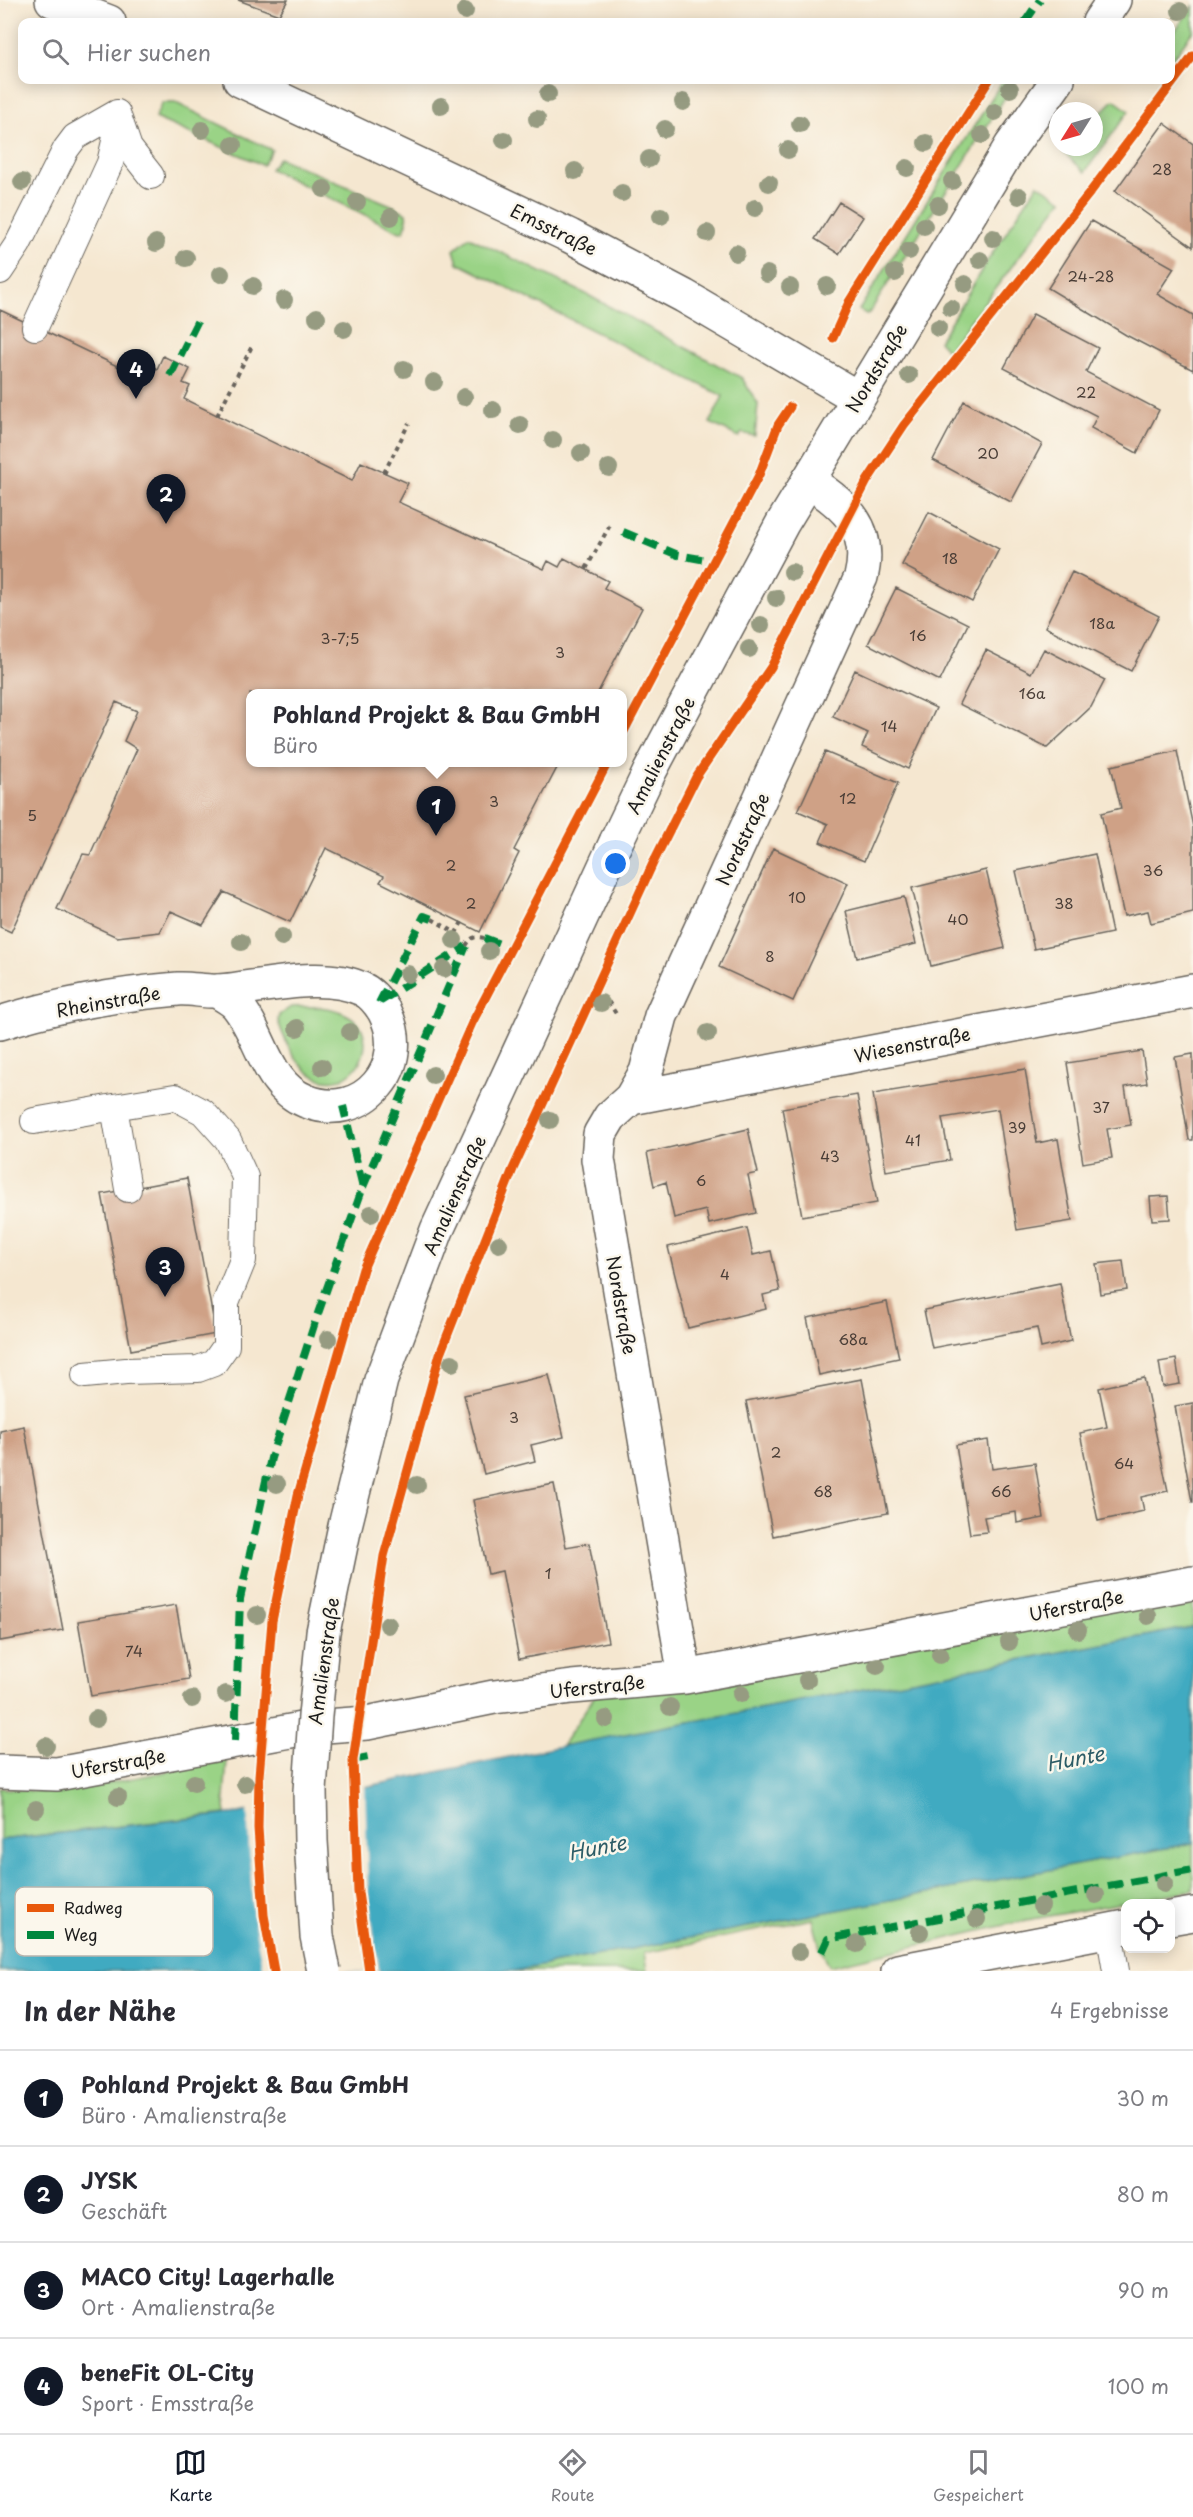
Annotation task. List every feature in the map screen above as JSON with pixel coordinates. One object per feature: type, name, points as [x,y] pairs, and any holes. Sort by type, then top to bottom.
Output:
[{"type":"street","points":[[52,0],[99,18]]},
{"type":"street","points":[[1101,18],[1114,0]]},
{"type":"street","name":"Emsstraße","points":[[248,84],[570,236],[684,296],[858,398]]},
{"type":"street","name":"Nordstraße","points":[[685,1677],[598,1159],[600,1134],[609,1117],[631,1098],[646,1072],[661,1016],[861,577],[865,560],[865,544],[859,529],[830,495],[808,481],[1011,146],[1055,84]]},
{"type":"street","name":"Amalienstraße","points":[[324,1971],[317,1936],[310,1791],[323,1632],[345,1526],[381,1380],[437,1230],[616,842],[650,771],[782,524],[808,481]]},
{"type":"street","name":"Rheinstraße","points":[[0,1023],[84,1002],[181,989],[218,991],[263,984],[337,982],[363,989],[379,1003],[391,1026],[394,1048],[390,1065],[378,1084],[362,1097],[344,1106],[323,1106],[305,1101],[289,1092],[276,1076],[235,1003],[218,991]]},
{"type":"street","name":"Wiesenstraße","points":[[631,1098],[1193,991]]},
{"type":"street","name":"Uferstraße","points":[[0,1772],[57,1774],[312,1727],[367,1723],[494,1697],[572,1687],[685,1677],[1193,1583]]},
{"type":"street","points":[[1175,1917],[1193,1914]]},
{"type":"street","points":[[898,1971],[1117,1929]]},
{"type":"lane","points":[[117,112],[129,148],[151,176]]},
{"type":"lane","points":[[0,271],[18,244],[66,149],[75,137],[117,112]]},
{"type":"lane","points":[[35,327],[110,163],[116,137],[117,112]]},
{"type":"lane","points":[[34,1121],[175,1097],[203,1112],[228,1140],[245,1177],[243,1260],[226,1302],[226,1346],[214,1363],[198,1369],[126,1371],[85,1375]]},
{"type":"lane","points":[[114,1107],[128,1189]]},
{"type":"lane","points":[[1116,1971],[1117,1929]]},
{"type":"path","points":[[217,416],[252,346]]},
{"type":"path","points":[[384,473],[409,423]]},
{"type":"path","points":[[586,569],[610,525]]},
{"type":"path","points":[[432,919],[456,933],[462,922]]},
{"type":"path","points":[[466,946],[475,936],[484,938]]},
{"type":"path","points":[[593,993],[608,1001]]},
{"type":"green space","points":[[1193,6],[1193,31],[1175,56],[1175,31]]},
{"type":"green space","points":[[1000,84],[1013,84],[868,315],[859,310]]},
{"type":"green space","points":[[1114,100],[1129,111],[1103,147],[1103,111]]},
{"type":"green space","points":[[162,103],[176,103],[272,150],[263,165],[155,118]]},
{"type":"green space","points":[[1067,156],[1097,156],[1085,172]]},
{"type":"green space","points":[[279,158],[406,213],[407,223],[404,231],[400,232],[270,169]]},
{"type":"green space","points":[[1038,184],[1062,200],[948,351],[939,341],[984,266]]},
{"type":"green space","points":[[469,237],[584,293],[742,378],[758,404],[755,436],[742,433],[739,437],[710,423],[723,396],[458,263],[454,250]]},
{"type":"green space","points":[[291,1007],[329,1008],[341,1012],[359,1025],[365,1042],[361,1059],[350,1074],[334,1080],[315,1076],[295,1058],[278,1021],[279,1015]]},
{"type":"green space","points":[[1193,1593],[1193,1627],[562,1746],[595,1695]]},
{"type":"green space","points":[[227,1760],[224,1798],[226,1814],[0,1840],[0,1788],[56,1793]]},
{"type":"green space","points":[[1193,1843],[1193,1890],[1143,1899],[1121,1899],[1121,1903],[1027,1920],[830,1966],[820,1948],[813,1919],[644,1953],[647,1971],[514,1971]]},
{"type":"water","name":"Hunte","points":[[1193,1627],[1193,1843],[514,1971],[0,1971],[0,1840],[239,1813],[562,1746]]},
{"type":"pier","points":[[365,1784],[368,1891],[379,1971],[263,1971],[253,1916],[247,1808]]},
{"type":"building","points":[[238,0],[288,0],[279,15]]},
{"type":"building","points":[[1164,123],[1193,144],[1193,247],[1115,191]]},
{"type":"building","points":[[839,202],[863,217],[839,254],[815,239]]},
{"type":"building","points":[[1091,221],[1174,268],[1157,294],[1193,315],[1193,370],[1126,335],[1048,288]]},
{"type":"building","points":[[0,310],[138,376],[144,363],[157,369],[163,356],[190,369],[183,383],[190,386],[184,399],[352,481],[361,462],[408,483],[398,502],[544,569],[548,561],[559,567],[564,558],[608,581],[604,588],[642,608],[600,689],[246,689],[246,767],[557,767],[514,850],[519,853],[480,932],[380,882],[384,876],[326,848],[290,922],[224,892],[203,925],[171,911],[160,932],[117,937],[57,909],[83,854],[90,855],[137,749],[124,741],[137,711],[116,702],[11,932],[0,927]]},
{"type":"building","points":[[1033,314],[1098,348],[1086,372],[1159,410],[1137,453],[1091,428],[1097,416],[1004,368]]},
{"type":"building","points":[[964,401],[1042,444],[1011,502],[933,460]]},
{"type":"building","points":[[929,512],[999,549],[972,602],[902,565]]},
{"type":"building","points":[[1072,572],[1159,616],[1131,671],[1045,627]]},
{"type":"building","points":[[896,588],[968,624],[940,681],[868,644]]},
{"type":"building","points":[[1044,649],[1105,680],[1091,707],[1047,748],[959,704],[986,650],[1031,673]]},
{"type":"building","points":[[855,670],[936,708],[908,769],[862,747],[868,733],[833,717]]},
{"type":"building","points":[[1177,751],[1193,827],[1193,913],[1151,923],[1148,911],[1124,916],[1101,813],[1121,808],[1111,766]]},
{"type":"building","points":[[825,752],[898,783],[864,861],[820,842],[828,824],[798,811]]},
{"type":"building","points":[[773,848],[848,883],[793,1001],[719,967]]},
{"type":"building","points":[[1095,854],[1112,933],[1034,949],[1016,871]]},
{"type":"building","points":[[986,870],[1005,948],[931,966],[912,888]]},
{"type":"building","points":[[904,897],[916,944],[857,958],[846,911]]},
{"type":"building","points":[[1142,1051],[1147,1083],[1125,1087],[1131,1125],[1107,1129],[1112,1158],[1083,1163],[1067,1063]]},
{"type":"building","points":[[1193,1054],[1193,1140],[1189,1140],[1175,1057]]},
{"type":"building","points":[[1025,1069],[1037,1143],[1058,1139],[1072,1221],[1017,1230],[998,1109],[942,1118],[950,1160],[886,1171],[873,1094]]},
{"type":"building","points":[[857,1095],[877,1203],[802,1216],[782,1108]]},
{"type":"building","points":[[748,1129],[758,1173],[748,1175],[756,1213],[709,1224],[706,1210],[674,1218],[666,1182],[654,1186],[647,1153]]},
{"type":"building","points":[[187,1178],[216,1334],[131,1350],[102,1194]]},
{"type":"building","points":[[1168,1196],[1170,1219],[1152,1220],[1150,1197]]},
{"type":"building","points":[[747,1228],[753,1255],[771,1251],[780,1291],[763,1295],[766,1309],[688,1328],[668,1247]]},
{"type":"building","points":[[1123,1261],[1127,1290],[1100,1294],[1096,1264]]},
{"type":"building","points":[[1060,1283],[1071,1341],[1041,1348],[1037,1328],[932,1348],[924,1310]]},
{"type":"building","points":[[887,1302],[899,1358],[819,1375],[807,1318]]},
{"type":"building","points":[[1176,1359],[1180,1384],[1163,1387],[1159,1362]]},
{"type":"building","points":[[549,1375],[564,1437],[531,1445],[535,1461],[484,1474],[464,1395]]},
{"type":"building","points":[[1144,1378],[1168,1491],[1141,1497],[1144,1511],[1098,1521],[1080,1433],[1107,1427],[1099,1388]]},
{"type":"building","points":[[862,1379],[888,1513],[773,1536],[746,1401]]},
{"type":"building","points":[[1193,1403],[1193,1502],[1192,1502],[1175,1406]]},
{"type":"building","points":[[24,1426],[63,1630],[0,1641],[0,1431]]},
{"type":"building","points":[[988,1440],[992,1469],[1035,1463],[1044,1518],[1017,1523],[1016,1512],[984,1517],[987,1532],[970,1534],[956,1445]]},
{"type":"building","points":[[554,1484],[566,1547],[589,1543],[608,1642],[519,1659],[502,1571],[488,1574],[473,1500]]},
{"type":"building","points":[[176,1605],[189,1679],[91,1696],[78,1621]]},
{"type":"marked path","points":[[1028,18],[1040,0]]},
{"type":"marked path","points":[[170,376],[198,320]]},
{"type":"marked path","points":[[623,532],[678,555],[712,561]]},
{"type":"marked path","points":[[379,1003],[424,916],[432,919]]},
{"type":"marked path","points":[[484,938],[510,948]]},
{"type":"marked path","points":[[381,1001],[466,946]]},
{"type":"marked path","points":[[363,1187],[466,946]]},
{"type":"marked path","points":[[235,1741],[240,1599],[271,1458],[316,1319],[363,1187],[343,1106]]},
{"type":"marked path","points":[[353,1760],[374,1756]]},
{"type":"marked path","points":[[822,1952],[828,1939],[1193,1870]]},
{"type":"cycle path","points":[[1175,80],[1193,56]]},
{"type":"cycle path","points":[[833,338],[849,302],[986,84]]},
{"type":"cycle path","points":[[369,1971],[358,1892],[353,1760],[384,1556],[440,1354],[513,1169],[654,861],[696,777],[771,667],[867,481],[904,425],[1088,195],[1172,84]]},
{"type":"cycle path","points":[[627,726],[759,475],[778,425],[790,407]]},
{"type":"cycle path","points":[[274,1971],[264,1915],[258,1828],[259,1776],[272,1621],[298,1495],[363,1269],[472,1023],[605,767]]},
{"type":"place","name":"beneFit OL-City","points":[[136,399]]},
{"type":"place","name":"JYSK","points":[[166,524]]},
{"type":"place","name":"Pohland Projekt & Bau GmbH","points":[[436,836]]},
{"type":"place","name":"MACO City! Lagerhalle","points":[[165,1297]]}]
